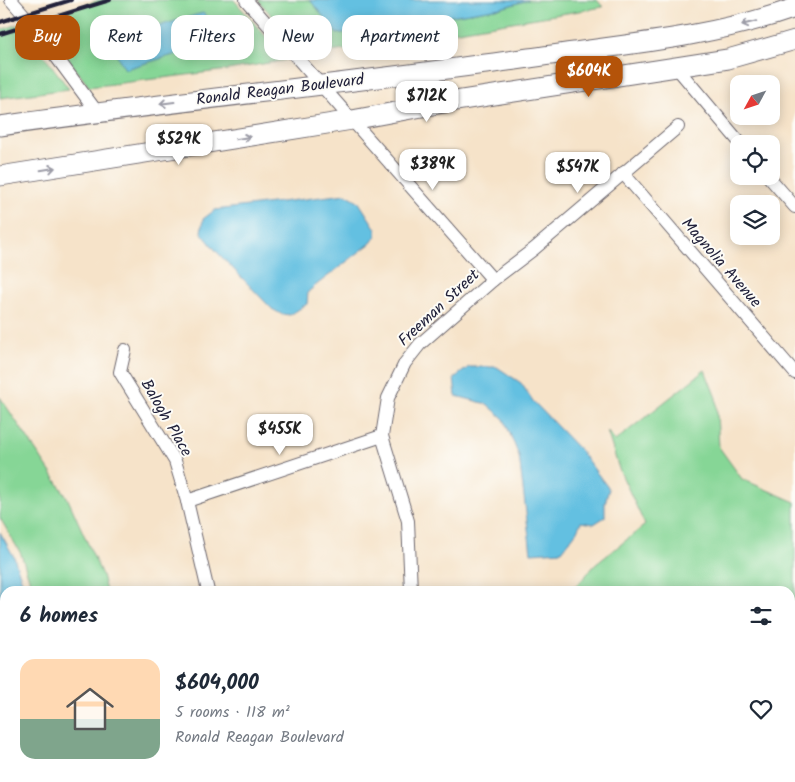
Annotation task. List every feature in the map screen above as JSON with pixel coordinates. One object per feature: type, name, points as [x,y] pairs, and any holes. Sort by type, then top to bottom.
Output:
[{"type":"main road","name":"Ronald Reagan Boulevard","points":[[0,126],[97,112],[411,74],[666,38],[732,27],[764,19],[795,8]]},
{"type":"main road","points":[[666,38],[676,67]]},
{"type":"main road","points":[[0,176],[352,120],[450,102],[728,59],[795,41]]},
{"type":"street","points":[[11,0],[37,31],[97,112]]},
{"type":"street","points":[[246,0],[493,280]]},
{"type":"street","points":[[676,67],[733,135]]},
{"type":"street","name":"Freeman Street","points":[[411,586],[408,521],[382,436],[388,398],[405,363],[420,344],[493,280],[534,249],[678,127]]},
{"type":"street","name":"Magnolia Avenue","points":[[623,173],[795,373]]},
{"type":"street","points":[[776,185],[795,207]]},
{"type":"street","name":"Balogh Place","points":[[125,350],[120,372],[175,461],[187,501],[207,586]]},
{"type":"street","points":[[187,501],[382,436]]},
{"type":"green space","points":[[100,0],[234,0],[247,15],[171,15],[171,60],[254,60],[254,23],[264,35],[264,60],[286,60],[227,70],[89,87],[69,60],[80,60],[80,15],[52,15]]},
{"type":"green space","points":[[258,0],[310,0],[322,15],[271,15]]},
{"type":"green space","points":[[528,0],[597,0],[603,7],[458,31],[457,15],[501,8]]},
{"type":"green space","points":[[15,26],[15,60],[47,60],[69,89],[0,98],[0,30]]},
{"type":"green space","points":[[332,28],[337,34],[342,33],[342,50],[332,52]]},
{"type":"green space","points":[[705,370],[716,398],[719,447],[742,479],[795,502],[795,586],[576,586],[595,565],[645,525],[619,469],[607,431],[615,441]]},
{"type":"green space","points":[[0,397],[67,497],[102,575],[105,586],[31,586],[21,554],[0,518]]},
{"type":"water","points":[[310,0],[528,0],[501,8],[457,15],[342,15],[342,33],[337,34],[332,28],[332,15],[322,15]]},
{"type":"water","points":[[171,22],[171,56],[161,59],[161,25]]},
{"type":"water","points":[[120,60],[156,60],[125,69]]},
{"type":"water","points":[[346,194],[358,201],[376,229],[376,236],[371,243],[308,292],[307,304],[290,315],[281,314],[272,309],[217,252],[201,232],[203,219],[215,210]]},
{"type":"water","points":[[469,367],[497,367],[521,383],[533,401],[579,449],[609,489],[605,503],[605,517],[594,524],[581,522],[577,531],[562,551],[531,553],[519,456],[504,419],[487,404],[456,396],[454,378]]},
{"type":"water","points":[[0,532],[14,557],[23,586],[0,586]]},
{"type":"railway","points":[[0,22],[71,0]]},
{"type":"railway","points":[[0,34],[110,0]]}]
